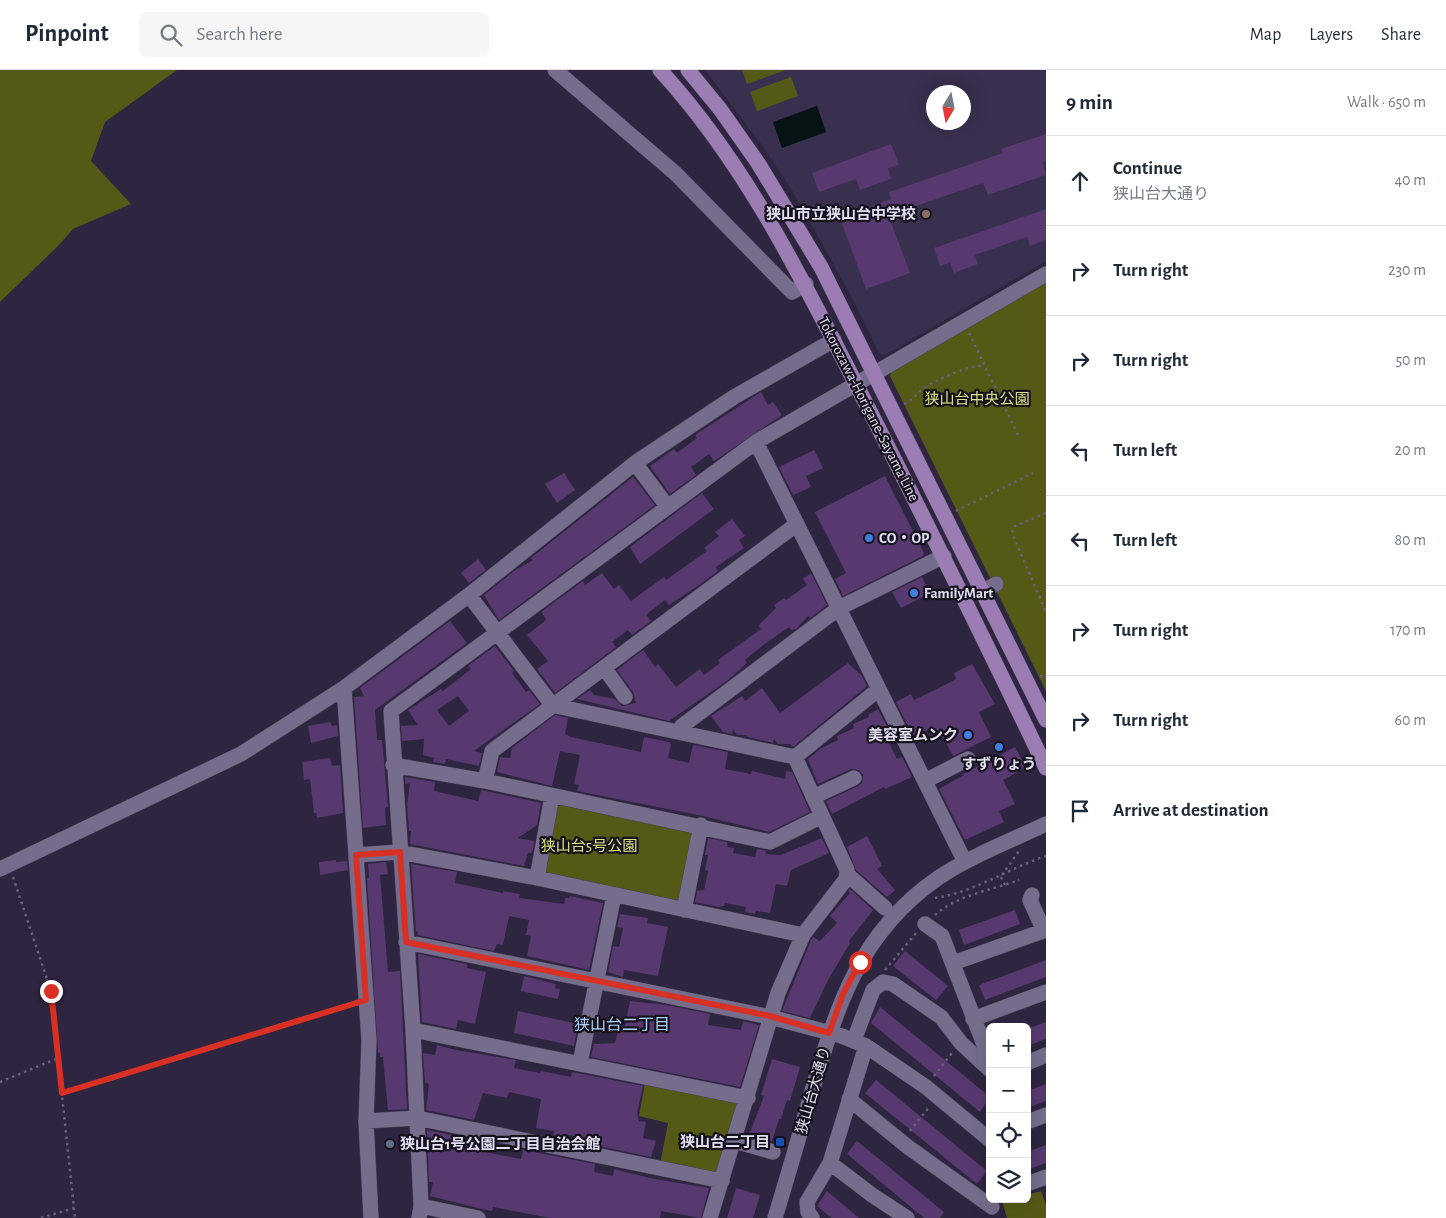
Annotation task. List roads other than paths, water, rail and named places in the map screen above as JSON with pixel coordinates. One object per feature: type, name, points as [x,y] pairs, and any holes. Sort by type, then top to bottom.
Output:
[{"type":"main road","name":"Tokorozawa-Horigane-Sayama Line","points":[[660,70],[696,113],[762,206],[806,284],[944,556],[1046,768]]},
{"type":"main road","name":"Tokorozawa-Horigane-Sayama Line","points":[[688,70],[725,117],[792,215],[821,267],[874,374],[989,588],[1046,720]]},
{"type":"street","points":[[555,70],[682,180],[792,292],[806,284]]},
{"type":"street","points":[[478,1218],[420,1212],[413,1030],[393,765],[391,711],[756,442],[1046,274]]},
{"type":"street","points":[[4,866],[241,754],[344,688],[469,594],[636,463],[734,397],[834,340]]},
{"type":"street","points":[[756,442],[965,862]]},
{"type":"street","points":[[636,463],[667,506]]},
{"type":"street","points":[[485,781],[492,751],[556,706],[798,524]]},
{"type":"street","points":[[679,732],[682,726],[839,608],[944,556]]},
{"type":"street","points":[[469,594],[550,702],[556,706],[795,757]]},
{"type":"street","points":[[605,669],[625,697]]},
{"type":"street","points":[[344,688],[369,1040],[366,1121],[370,1218]]},
{"type":"street","points":[[795,757],[879,690]]},
{"type":"street","points":[[795,757],[847,874],[886,908]]},
{"type":"street","points":[[924,781],[968,759]]},
{"type":"street","points":[[393,765],[485,781],[701,825],[770,842],[822,816]]},
{"type":"street","points":[[813,797],[854,778]]},
{"type":"street","points":[[537,878],[552,796]]},
{"type":"street","name":"狭山台大通り","points":[[775,1218],[829,1033],[843,994],[877,938],[911,901],[937,879],[965,862],[1046,824]]},
{"type":"street","points":[[684,910],[701,825]]},
{"type":"street","points":[[356,855],[400,852],[537,878],[803,935]]},
{"type":"street","points":[[710,1218],[748,1098],[778,993],[803,935],[847,874]]},
{"type":"street","points":[[580,1063],[614,895]]},
{"type":"street","points":[[953,963],[1045,930],[1030,900],[1032,895]]},
{"type":"street","points":[[925,924],[942,936],[986,1050]]},
{"type":"street","points":[[406,942],[770,1016],[860,1043],[926,1087],[986,1137]]},
{"type":"street","points":[[812,1218],[808,1212],[807,1202],[830,1163],[849,1100],[872,990],[883,982],[893,984],[941,1018],[961,1043],[988,1068]]},
{"type":"street","points":[[973,1019],[1046,992]]},
{"type":"street","points":[[413,1030],[748,1098]]},
{"type":"street","points":[[1031,1061],[1046,1055]]},
{"type":"street","points":[[849,1100],[901,1142],[992,1208]]},
{"type":"street","points":[[1031,1121],[1046,1115]]},
{"type":"street","points":[[366,1121],[417,1118],[722,1181]]},
{"type":"street","points":[[735,1141],[773,1152]]},
{"type":"street","points":[[830,1163],[872,1195],[907,1218]]},
{"type":"street","points":[[1031,1183],[1046,1177]]},
{"type":"place","name":"狭山市立狭山台中学校","points":[[926,214]]},
{"type":"place","name":"CO・OP","points":[[869,538]]},
{"type":"place","name":"FamilyMart","points":[[914,593]]},
{"type":"place","name":"美容室ムンク","points":[[968,735]]},
{"type":"place","name":"すずりょう","points":[[999,747]]},
{"type":"place","name":"狭山台二丁目","points":[[780,1142]]},
{"type":"place","name":"狭山台1号公園二丁目自治会館","points":[[390,1144]]},
{"type":"district","name":"狭山台二丁目","points":[[622,1024]]},
{"type":"park label","name":"狭山台中央公園","points":[[977,399]]},
{"type":"park label","name":"狭山台5号公園","points":[[589,846]]}]
